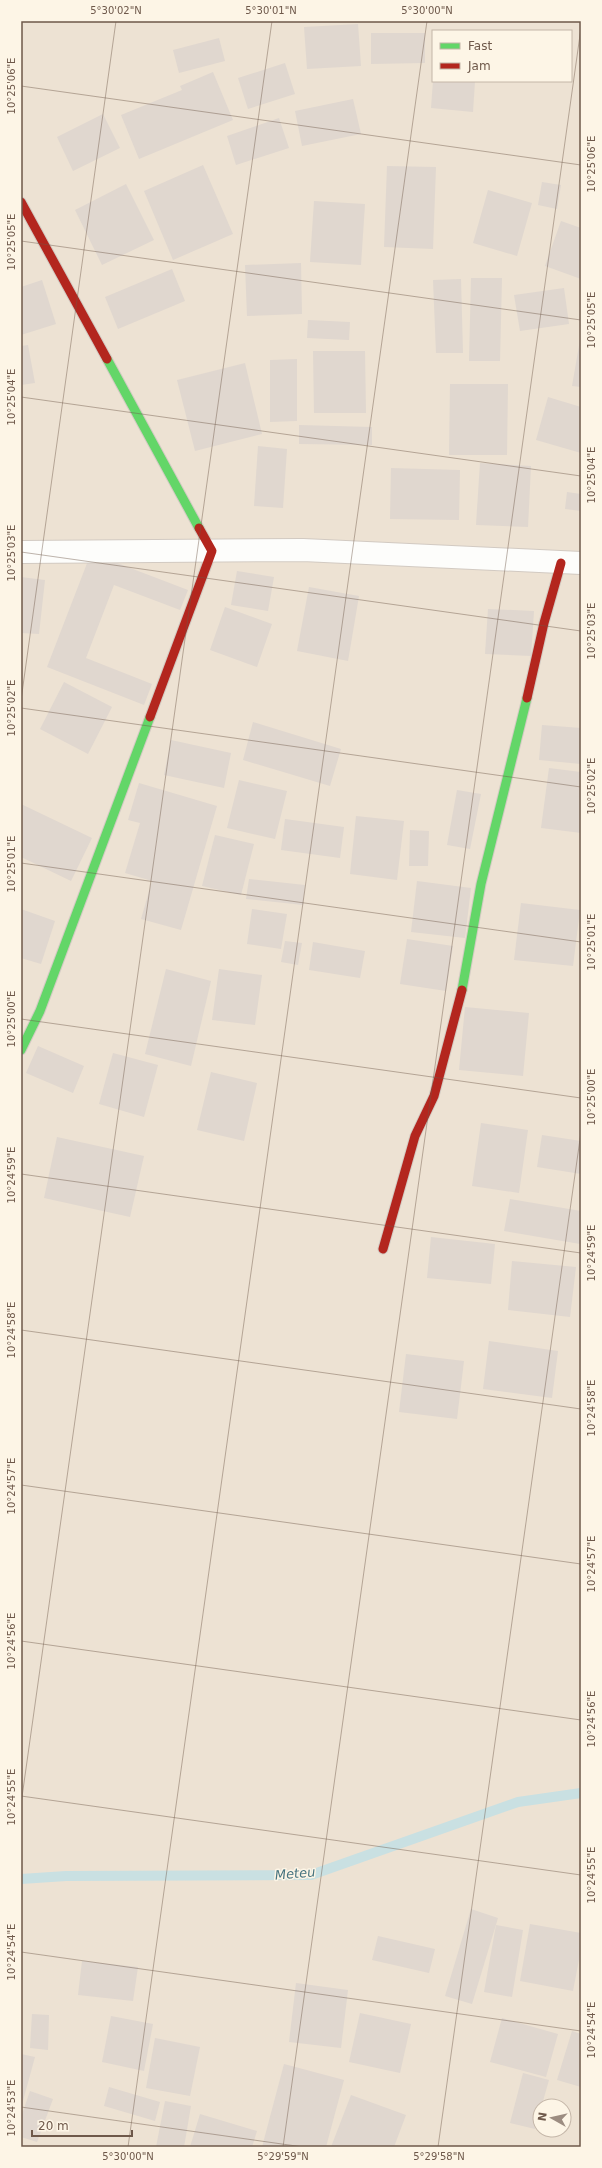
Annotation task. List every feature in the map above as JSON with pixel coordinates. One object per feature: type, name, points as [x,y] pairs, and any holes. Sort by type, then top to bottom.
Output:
[{"type":"street","points":[[21,202],[212,551],[40,1011],[21,1050]]},
{"type":"street","points":[[21,552],[303,550],[571,563],[544,623],[513,760],[482,884],[461,997],[434,1096],[415,1136],[383,1249]]},
{"type":"shaded area","points":[[21,21],[581,21],[581,2147],[21,2147]]},
{"type":"building","points":[[358,24],[361,66],[307,69],[304,27]]},
{"type":"building","points":[[371,33],[425,33],[425,63],[371,64]]},
{"type":"building","points":[[219,38],[225,61],[179,73],[173,50]]},
{"type":"building","points":[[285,63],[295,94],[248,109],[238,78]]},
{"type":"building","points":[[213,72],[233,120],[139,159],[121,115],[182,90],[180,86]]},
{"type":"building","points":[[433,82],[475,82],[473,112],[431,108]]},
{"type":"building","points":[[353,99],[361,134],[302,146],[295,111]]},
{"type":"building","points":[[103,114],[120,148],[73,171],[57,137]]},
{"type":"building","points":[[279,118],[289,148],[236,165],[227,136]]},
{"type":"building","points":[[203,165],[233,234],[173,260],[144,191]]},
{"type":"building","points":[[387,166],[436,167],[433,249],[384,247]]},
{"type":"building","points":[[542,182],[561,185],[557,209],[538,205]]},
{"type":"building","points":[[126,184],[154,240],[102,265],[75,210]]},
{"type":"building","points":[[488,190],[532,203],[517,256],[473,243]]},
{"type":"building","points":[[314,201],[365,204],[361,265],[310,262]]},
{"type":"building","points":[[561,221],[581,228],[581,279],[545,266]]},
{"type":"building","points":[[301,263],[302,314],[247,316],[245,265]]},
{"type":"building","points":[[172,269],[185,301],[118,329],[105,297]]},
{"type":"building","points":[[471,278],[502,278],[500,361],[469,361]]},
{"type":"building","points":[[461,279],[463,353],[436,353],[433,280]]},
{"type":"building","points":[[42,280],[56,324],[21,335],[21,287]]},
{"type":"building","points":[[564,288],[569,324],[520,331],[514,295]]},
{"type":"building","points":[[308,320],[350,322],[349,340],[307,338]]},
{"type":"building","points":[[581,340],[581,387],[572,386]]},
{"type":"building","points":[[28,345],[35,383],[21,385],[21,346]]},
{"type":"building","points":[[313,351],[365,351],[366,413],[314,413]]},
{"type":"building","points":[[297,359],[297,421],[270,422],[270,360]]},
{"type":"building","points":[[245,363],[262,434],[195,451],[177,380]]},
{"type":"building","points":[[450,384],[508,384],[507,455],[449,455]]},
{"type":"building","points":[[548,397],[581,407],[581,453],[536,440]]},
{"type":"building","points":[[299,425],[372,427],[372,445],[299,444]]},
{"type":"building","points":[[258,446],[287,449],[283,508],[254,506]]},
{"type":"building","points":[[480,463],[531,466],[528,527],[476,525]]},
{"type":"building","points":[[391,468],[460,470],[459,520],[390,519]]},
{"type":"building","points":[[567,492],[581,494],[581,511],[565,509]]},
{"type":"building","points":[[91,553],[188,590],[180,610],[114,585],[86,658],[152,684],[144,705],[47,667]]},
{"type":"building","points":[[237,571],[274,577],[268,611],[231,605]]},
{"type":"building","points":[[21,577],[45,580],[39,634],[21,633]]},
{"type":"building","points":[[309,587],[359,596],[348,661],[297,651]]},
{"type":"building","points":[[225,607],[272,624],[257,667],[210,650]]},
{"type":"building","points":[[488,609],[534,611],[531,656],[485,654]]},
{"type":"building","points":[[64,682],[112,707],[88,754],[40,729]]},
{"type":"building","points":[[253,722],[341,749],[330,786],[243,760]]},
{"type":"building","points":[[542,725],[581,728],[581,764],[539,760]]},
{"type":"building","points":[[171,740],[231,753],[224,788],[164,775]]},
{"type":"building","points":[[549,768],[581,772],[581,833],[541,828]]},
{"type":"building","points":[[239,780],[287,791],[275,839],[227,828]]},
{"type":"building","points":[[139,783],[217,806],[181,930],[141,919],[152,881],[125,873],[140,823],[128,820]]},
{"type":"building","points":[[457,790],[481,794],[470,849],[447,845]]},
{"type":"building","points":[[21,804],[92,838],[71,881],[21,857]]},
{"type":"building","points":[[356,816],[404,821],[397,880],[350,874]]},
{"type":"building","points":[[285,819],[344,827],[340,858],[281,850]]},
{"type":"building","points":[[410,830],[429,831],[428,866],[409,866]]},
{"type":"building","points":[[215,835],[254,844],[241,895],[202,886]]},
{"type":"building","points":[[249,879],[305,885],[303,905],[246,899]]},
{"type":"building","points":[[417,881],[471,888],[465,938],[411,932]]},
{"type":"building","points":[[521,903],[580,910],[573,966],[514,960]]},
{"type":"building","points":[[21,909],[55,921],[41,964],[21,958]]},
{"type":"building","points":[[252,909],[287,914],[281,949],[247,944]]},
{"type":"building","points":[[407,939],[453,946],[446,991],[400,984]]},
{"type":"building","points":[[285,941],[302,943],[298,965],[281,962]]},
{"type":"building","points":[[313,942],[365,951],[360,978],[309,970]]},
{"type":"building","points":[[166,969],[211,981],[191,1066],[145,1054]]},
{"type":"building","points":[[219,969],[262,975],[255,1025],[212,1020]]},
{"type":"building","points":[[465,1007],[529,1013],[523,1076],[459,1070]]},
{"type":"building","points":[[38,1046],[84,1066],[73,1093],[26,1073]]},
{"type":"building","points":[[113,1053],[158,1065],[144,1117],[99,1104]]},
{"type":"building","points":[[211,1072],[257,1083],[244,1141],[197,1130]]},
{"type":"building","points":[[481,1123],[528,1130],[519,1193],[472,1186]]},
{"type":"building","points":[[542,1135],[581,1141],[581,1174],[537,1167]]},
{"type":"building","points":[[57,1137],[144,1156],[130,1217],[44,1198]]},
{"type":"building","points":[[510,1199],[581,1211],[580,1244],[504,1231]]},
{"type":"building","points":[[431,1237],[495,1244],[491,1284],[427,1278]]},
{"type":"building","points":[[512,1261],[576,1267],[570,1317],[508,1310]]},
{"type":"building","points":[[489,1341],[558,1351],[552,1398],[483,1389]]},
{"type":"building","points":[[406,1354],[464,1361],[457,1419],[399,1412]]},
{"type":"building","points":[[471,1909],[498,1918],[472,2004],[445,1996]]},
{"type":"building","points":[[530,1924],[581,1933],[581,1949],[573,1991],[520,1981]]},
{"type":"building","points":[[496,1925],[523,1930],[512,1997],[484,1992]]},
{"type":"building","points":[[378,1936],[435,1949],[429,1973],[372,1960]]},
{"type":"building","points":[[82,1961],[138,1967],[133,2001],[78,1995]]},
{"type":"building","points":[[296,1983],[348,1990],[341,2048],[289,2042]]},
{"type":"building","points":[[360,2013],[411,2024],[400,2073],[349,2062]]},
{"type":"building","points":[[32,2014],[49,2015],[48,2050],[30,2048]]},
{"type":"building","points":[[111,2016],[153,2024],[144,2071],[102,2062]]},
{"type":"building","points":[[502,2018],[558,2034],[546,2077],[490,2062]]},
{"type":"building","points":[[572,2031],[581,2034],[581,2087],[557,2080]]},
{"type":"building","points":[[155,2038],[200,2047],[190,2096],[146,2088]]},
{"type":"building","points":[[21,2054],[35,2057],[21,2108]]},
{"type":"building","points":[[284,2064],[344,2080],[326,2147],[262,2147]]},
{"type":"building","points":[[523,2073],[549,2080],[544,2098],[532,2098],[532,2128],[510,2123]]},
{"type":"building","points":[[109,2087],[160,2102],[155,2121],[104,2106]]},
{"type":"building","points":[[30,2091],[53,2099],[37,2142],[21,2137],[21,2117]]},
{"type":"building","points":[[351,2095],[406,2115],[394,2147],[331,2147]]},
{"type":"building","points":[[165,2101],[191,2106],[184,2147],[156,2147]]},
{"type":"building","points":[[200,2114],[257,2131],[252,2147],[190,2147]]},
{"type":"waterway","name":"Meteu","points":[[21,1879],[66,1876],[311,1875],[518,1802],[581,1793]]},
{"type":"traffic: fast","points":[[107,359],[199,528]]},
{"type":"traffic: fast","points":[[462,990],[481,884],[527,698]]},
{"type":"traffic: fast","points":[[21,1050],[40,1011],[150,717]]},
{"type":"traffic: jam","points":[[21,202],[107,359]]},
{"type":"traffic: jam","points":[[150,717],[212,551],[199,528]]},
{"type":"traffic: jam","points":[[527,698],[544,623],[561,563]]},
{"type":"traffic: jam","points":[[383,1249],[415,1136],[434,1096],[462,990]]}]
